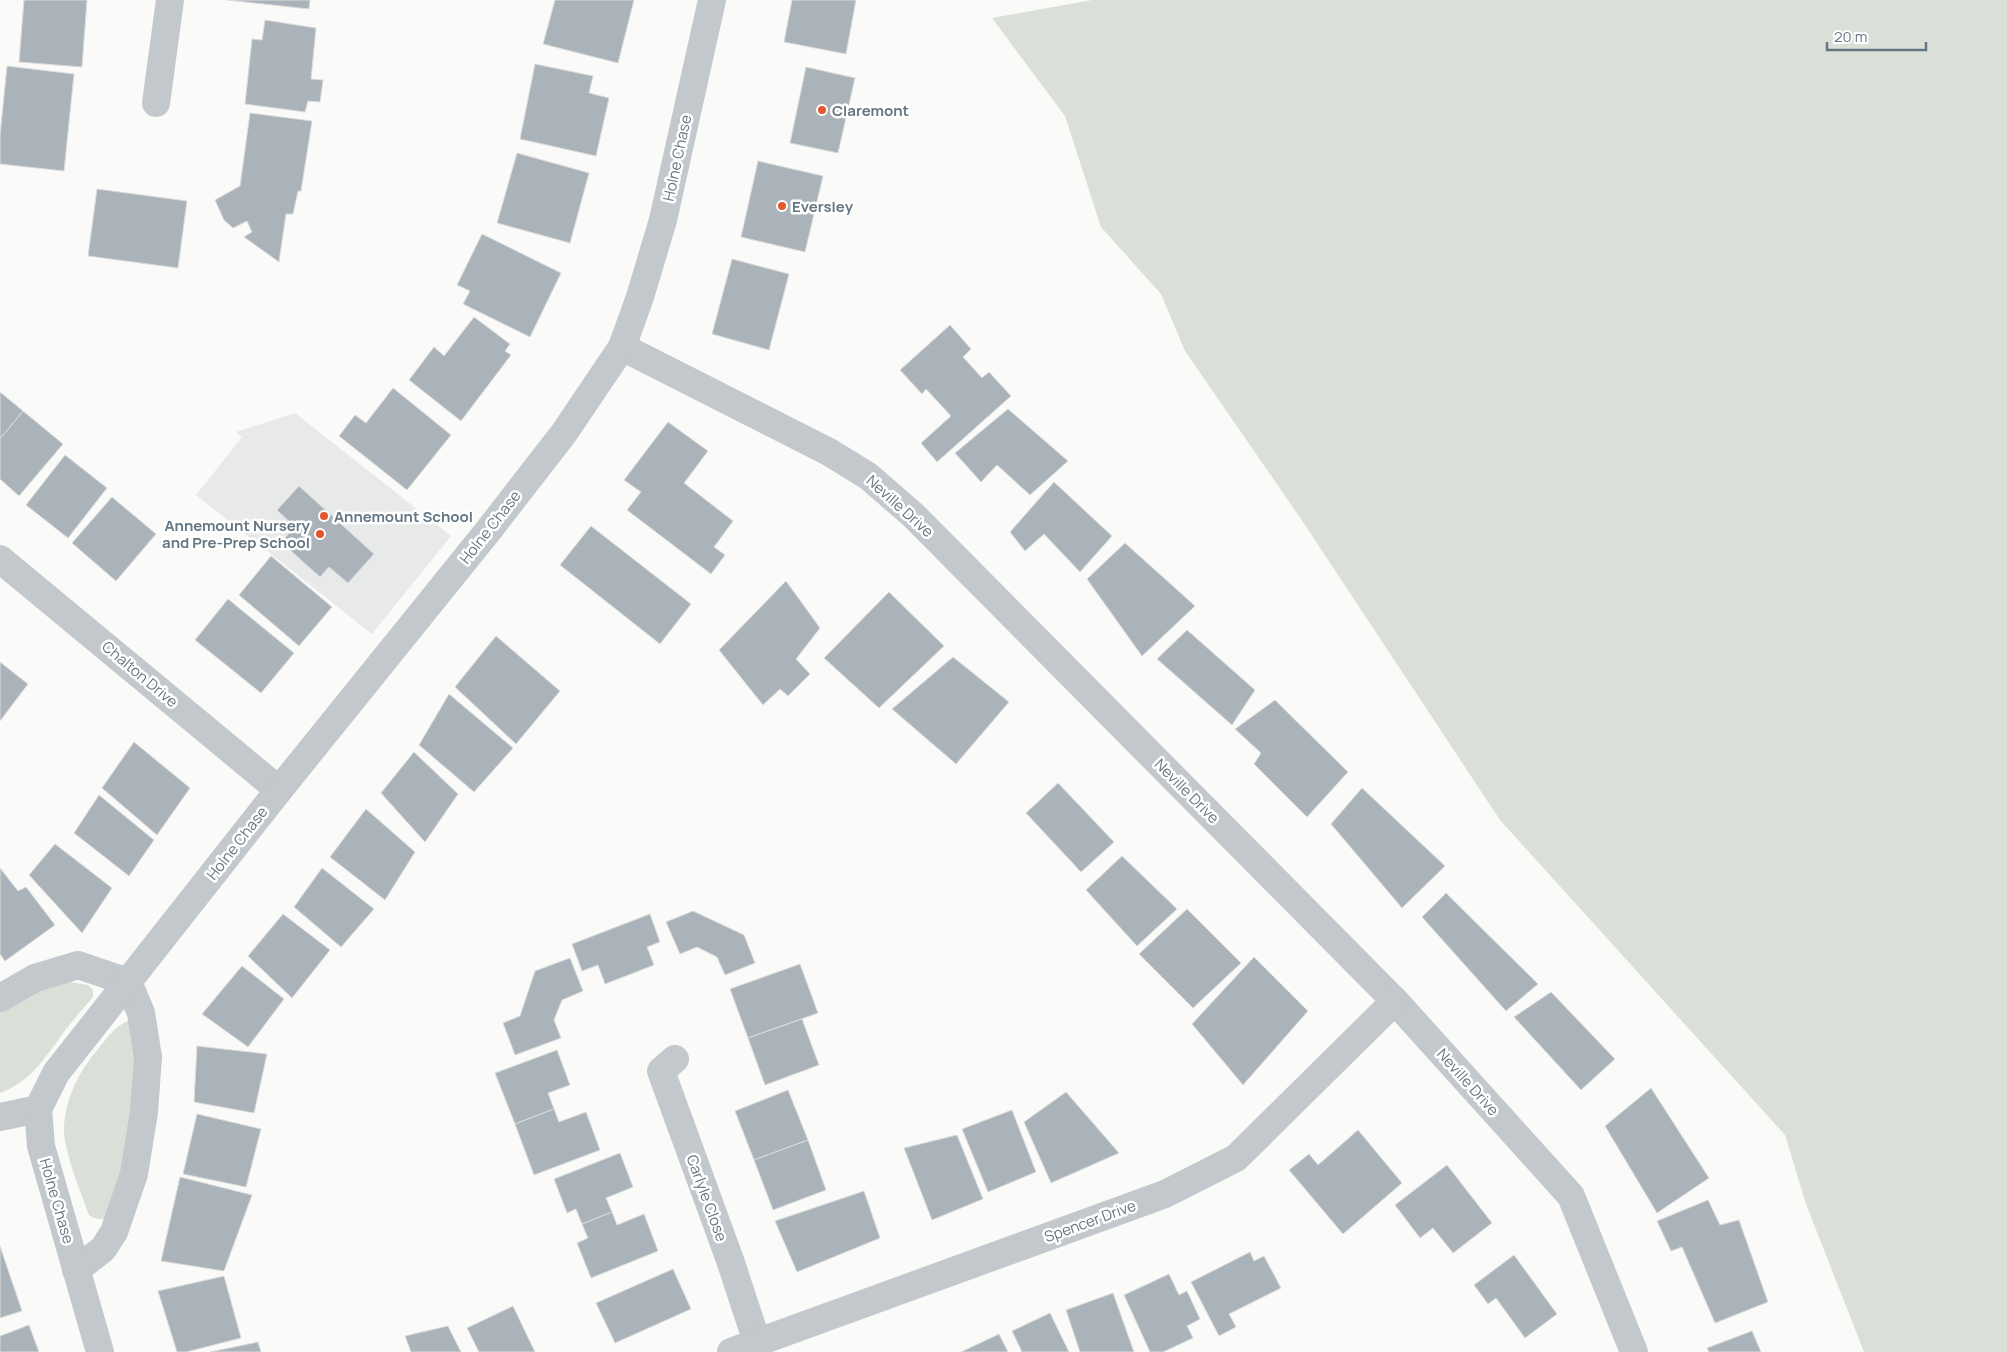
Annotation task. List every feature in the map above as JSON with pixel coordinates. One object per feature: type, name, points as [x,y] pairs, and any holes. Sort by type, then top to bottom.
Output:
[{"type":"street","points":[[156,103],[170,0]]},
{"type":"street","name":"Holne Chase","points":[[100,1352],[41,1146],[38,1109],[56,1073],[488,531],[564,433],[622,347],[640,297],[663,220],[712,0]]},
{"type":"street","name":"Neville Drive","points":[[622,347],[829,452],[868,476],[913,515],[1395,1001],[1571,1196],[1634,1352]]},
{"type":"street","name":"Chalton Drive","points":[[0,559],[280,790]]},
{"type":"street","points":[[0,998],[35,978],[78,965],[128,982]]},
{"type":"street","name":"Holne Chase","points":[[76,1270],[103,1249],[114,1232],[134,1174],[144,1112],[148,1057],[141,1013],[128,982]]},
{"type":"street","name":"Spencer Drive","points":[[731,1352],[1166,1194],[1236,1158],[1395,1001]]},
{"type":"street","name":"Carlyle Close","points":[[675,1059],[661,1072],[730,1260],[757,1342]]},
{"type":"street","points":[[0,1116],[38,1109]]},
{"type":"shaded area","points":[[1092,0],[2007,0],[2007,1352],[1864,1352],[1806,1204],[1785,1135],[1500,820],[1301,519],[1185,351],[1161,294],[1101,227],[1065,116],[992,18]]},
{"type":"shaded area","name":"Annemount School","points":[[295,413],[451,536],[372,634],[196,495],[242,437],[236,432]]},
{"type":"shaded area","points":[[64,981],[88,985],[93,990],[93,997],[34,1070],[19,1083],[0,1093],[0,1009],[41,988]]},
{"type":"shaded area","points":[[129,1020],[141,1101],[108,1217],[98,1219],[89,1215],[67,1151],[64,1131],[66,1110],[82,1071],[110,1035]]},
{"type":"building","points":[[24,0],[87,0],[82,67],[19,62]]},
{"type":"building","points":[[227,0],[310,0],[309,9]]},
{"type":"building","points":[[555,0],[634,0],[618,63],[543,44]]},
{"type":"building","points":[[792,0],[856,0],[846,54],[784,42]]},
{"type":"building","points":[[265,20],[316,28],[311,79],[323,80],[320,102],[308,101],[305,112],[245,104],[252,39],[262,40]]},
{"type":"building","points":[[535,64],[593,76],[589,93],[609,98],[596,156],[520,139]]},
{"type":"building","points":[[7,66],[74,74],[64,171],[0,164],[0,135]]},
{"type":"building","name":"Claremont","points":[[806,67],[855,78],[838,153],[790,143]]},
{"type":"building","points":[[250,113],[312,121],[301,191],[298,191],[293,214],[286,214],[279,262],[244,237],[252,232],[247,221],[233,228],[224,220],[215,200],[240,186]]},
{"type":"building","points":[[517,153],[589,173],[570,243],[497,223]]},
{"type":"building","name":"Eversley","points":[[758,161],[823,176],[805,252],[741,237]]},
{"type":"building","points":[[97,189],[187,201],[178,268],[88,256]]},
{"type":"building","points":[[482,234],[561,273],[530,337],[463,304],[470,291],[457,285]]},
{"type":"building","points":[[732,259],[789,274],[769,350],[712,334]]},
{"type":"building","points":[[474,317],[510,344],[505,351],[511,355],[461,421],[409,380],[434,347],[444,356]]},
{"type":"building","points":[[950,325],[971,349],[963,357],[982,378],[989,372],[1011,396],[937,462],[921,443],[951,416],[926,389],[922,394],[900,370]]},
{"type":"building","points":[[393,388],[451,435],[407,490],[339,436],[355,415],[366,423]]},
{"type":"building","points":[[0,392],[23,411],[0,439]]},
{"type":"building","points":[[1008,409],[1068,461],[1030,495],[997,465],[981,482],[955,453]]},
{"type":"building","points":[[23,411],[63,444],[19,496],[0,479],[0,439]]},
{"type":"building","points":[[668,422],[708,451],[684,483],[733,521],[714,547],[725,555],[711,574],[627,510],[641,492],[624,480]]},
{"type":"building","points":[[65,455],[107,488],[68,538],[26,505]]},
{"type":"building","points":[[1054,482],[1112,536],[1080,572],[1044,534],[1025,551],[1010,532]]},
{"type":"building","name":"Annemount Nursery and Pre-Prep School","points":[[299,486],[374,554],[348,583],[329,567],[320,577],[281,542],[295,527],[277,510]]},
{"type":"building","points":[[112,497],[156,534],[116,581],[72,543]]},
{"type":"building","points":[[591,526],[691,604],[660,644],[560,565]]},
{"type":"building","points":[[1125,543],[1195,606],[1142,656],[1087,579]]},
{"type":"building","points":[[271,556],[332,607],[299,646],[239,595]]},
{"type":"building","points":[[786,581],[820,628],[796,659],[810,674],[788,696],[780,689],[763,705],[719,650]]},
{"type":"building","points":[[889,592],[944,646],[879,708],[824,658]]},
{"type":"building","points":[[228,599],[294,653],[261,693],[195,640]]},
{"type":"building","points":[[1187,630],[1255,690],[1232,725],[1157,659]]},
{"type":"building","points":[[496,636],[560,691],[516,744],[455,687]]},
{"type":"building","points":[[953,657],[1009,702],[956,764],[892,709]]},
{"type":"building","points":[[0,662],[28,684],[0,721]]},
{"type":"building","points":[[449,694],[513,748],[474,792],[419,745]]},
{"type":"building","points":[[1275,700],[1348,772],[1307,817],[1254,764],[1261,753],[1235,729]]},
{"type":"building","points":[[134,742],[190,788],[157,835],[102,788]]},
{"type":"building","points":[[414,752],[458,794],[425,842],[381,793]]},
{"type":"building","points":[[1058,783],[1114,842],[1081,872],[1026,813]]},
{"type":"building","points":[[1362,788],[1445,866],[1402,908],[1331,824]]},
{"type":"building","points":[[99,795],[154,840],[129,876],[74,833]]},
{"type":"building","points":[[366,809],[415,852],[385,900],[330,857]]},
{"type":"building","points":[[55,844],[112,888],[82,933],[29,875]]},
{"type":"building","points":[[1122,856],[1177,909],[1137,946],[1086,890]]},
{"type":"building","points":[[0,868],[18,891],[26,887],[55,925],[5,961],[0,954]]},
{"type":"building","points":[[322,868],[374,909],[341,947],[294,907]]},
{"type":"building","points":[[1446,893],[1538,984],[1506,1011],[1422,917]]},
{"type":"building","points":[[1187,909],[1241,963],[1193,1008],[1139,954]]},
{"type":"building","points":[[693,911],[744,935],[755,963],[725,975],[717,957],[697,947],[680,954],[666,922]]},
{"type":"building","points":[[283,914],[330,950],[292,998],[248,956]]},
{"type":"building","points":[[650,914],[660,942],[647,947],[654,965],[605,984],[598,965],[582,971],[572,944]]},
{"type":"building","points":[[1254,957],[1308,1011],[1243,1085],[1192,1024]]},
{"type":"building","points":[[570,958],[583,991],[562,1000],[554,1020],[561,1038],[515,1055],[503,1023],[520,1016],[535,971]]},
{"type":"building","points":[[800,964],[818,1013],[748,1038],[730,989]]},
{"type":"building","points":[[242,966],[284,999],[248,1047],[202,1014]]},
{"type":"building","points":[[1551,992],[1615,1059],[1581,1090],[1514,1017]]},
{"type":"building","points":[[802,1019],[819,1065],[765,1085],[748,1038]]},
{"type":"building","points":[[197,1046],[267,1054],[254,1113],[194,1102]]},
{"type":"building","points":[[557,1050],[570,1085],[548,1093],[554,1109],[515,1124],[495,1073]]},
{"type":"building","points":[[1651,1088],[1709,1178],[1657,1213],[1605,1126]]},
{"type":"building","points":[[788,1090],[808,1140],[754,1160],[735,1111]]},
{"type":"building","points":[[1066,1092],[1119,1153],[1051,1183],[1024,1122]]},
{"type":"building","points":[[554,1109],[559,1122],[586,1112],[600,1150],[534,1175],[515,1124]]},
{"type":"building","points":[[1012,1110],[1036,1172],[988,1192],[962,1129]]},
{"type":"building","points":[[197,1114],[261,1129],[246,1187],[183,1174]]},
{"type":"building","points":[[1358,1130],[1402,1183],[1343,1234],[1289,1170],[1309,1154],[1318,1165]]},
{"type":"building","points":[[957,1135],[983,1199],[932,1220],[904,1148]]},
{"type":"building","points":[[808,1140],[826,1190],[773,1210],[754,1160]]},
{"type":"building","points":[[620,1153],[633,1187],[606,1198],[612,1212],[582,1224],[576,1209],[567,1213],[554,1179]]},
{"type":"building","points":[[1447,1165],[1492,1223],[1453,1253],[1433,1228],[1420,1238],[1395,1205]]},
{"type":"building","points":[[180,1177],[252,1195],[224,1271],[161,1261]]},
{"type":"building","points":[[864,1191],[880,1238],[797,1272],[775,1221]]},
{"type":"building","points":[[1708,1200],[1720,1225],[1739,1220],[1768,1302],[1715,1323],[1682,1247],[1671,1251],[1657,1221]]},
{"type":"building","points":[[612,1212],[617,1225],[644,1214],[658,1251],[591,1278],[577,1243],[588,1238],[582,1224]]},
{"type":"building","points":[[0,1246],[22,1311],[0,1318]]},
{"type":"building","points":[[1250,1252],[1254,1261],[1264,1256],[1281,1288],[1229,1314],[1236,1327],[1219,1336],[1191,1282]]},
{"type":"building","points":[[1514,1255],[1557,1314],[1525,1338],[1496,1298],[1488,1304],[1474,1285]]},
{"type":"building","points":[[673,1269],[691,1309],[615,1343],[596,1303]]},
{"type":"building","points":[[1169,1274],[1179,1295],[1187,1291],[1200,1319],[1187,1326],[1193,1338],[1163,1352],[1150,1352],[1124,1295]]},
{"type":"building","points":[[224,1276],[241,1338],[186,1352],[177,1352],[158,1291]]},
{"type":"building","points":[[1113,1293],[1134,1352],[1080,1352],[1066,1310]]},
{"type":"building","points":[[513,1306],[535,1352],[479,1352],[467,1328]]},
{"type":"building","points":[[1050,1313],[1069,1352],[1022,1352],[1012,1331]]},
{"type":"building","points":[[29,1325],[39,1352],[0,1352],[0,1336]]},
{"type":"building","points":[[448,1326],[461,1352],[411,1352],[405,1336]]},
{"type":"building","points":[[1752,1331],[1761,1352],[1709,1352],[1707,1348]]},
{"type":"building","points":[[999,1334],[1008,1352],[961,1352]]},
{"type":"building","points":[[258,1342],[261,1352],[210,1352]]},
{"type":"place","name":"Claremont","points":[[822,110]]},
{"type":"place","name":"Eversley","points":[[782,206]]},
{"type":"place","name":"Annemount School","points":[[324,516]]},
{"type":"place","name":"Annemount Nursery and Pre-Prep School","points":[[320,534]]}]
